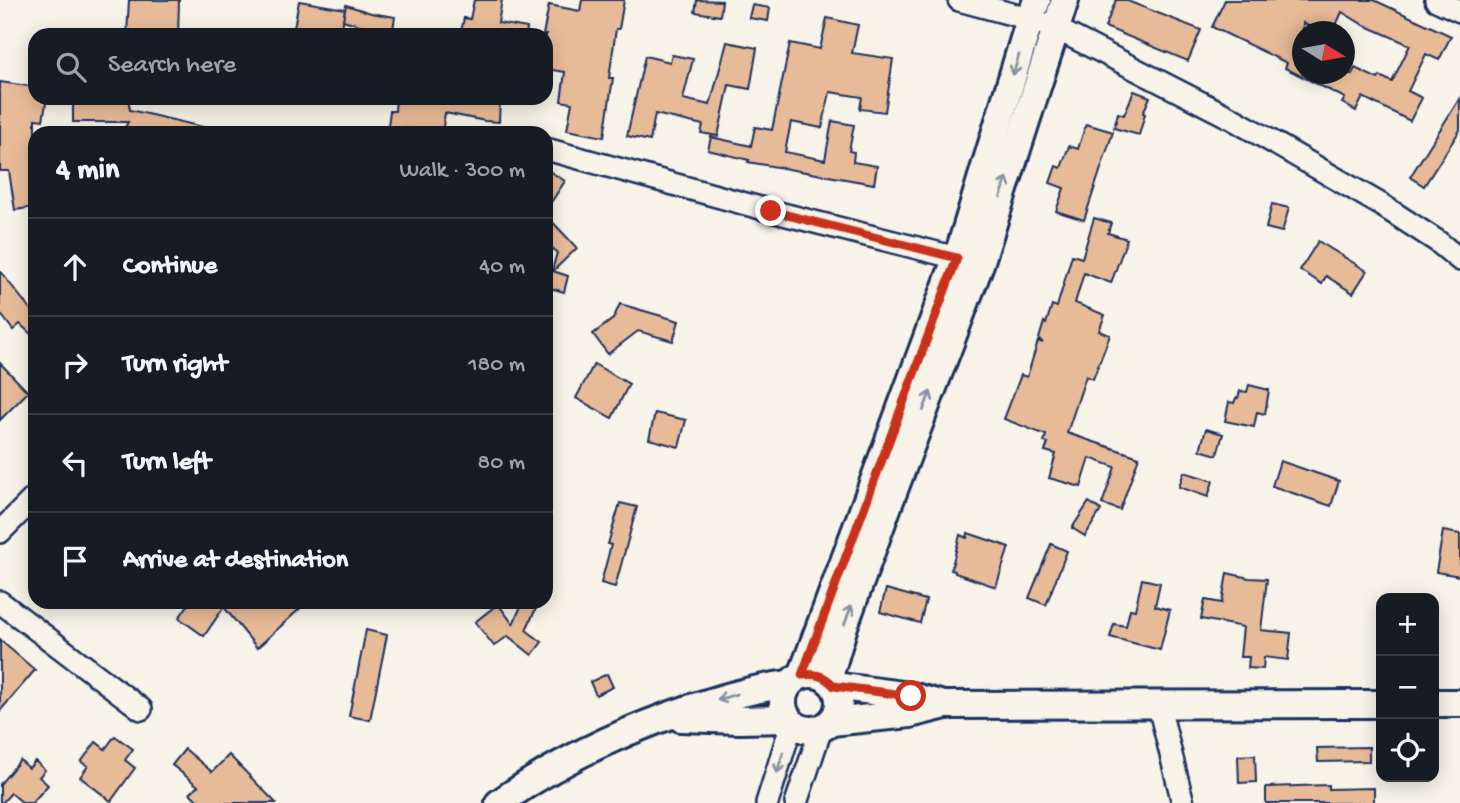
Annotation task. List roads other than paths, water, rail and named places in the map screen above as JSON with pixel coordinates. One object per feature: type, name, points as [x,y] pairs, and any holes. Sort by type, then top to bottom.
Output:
[{"type":"main road","points":[[813,681],[1041,16],[1065,0]]},
{"type":"main road","points":[[943,705],[911,714],[803,729],[790,721],[784,711],[783,702],[785,692],[813,681],[844,626],[980,264],[1041,16]]},
{"type":"main road","points":[[813,681],[839,701],[838,709],[826,725]]},
{"type":"main road","points":[[499,803],[569,759],[607,740],[666,717],[742,692],[813,681],[911,696],[943,705],[1376,704]]},
{"type":"main road","points":[[1439,703],[1460,703]]},
{"type":"main road","points":[[666,717],[790,721]]},
{"type":"street","points":[[959,0],[1041,16],[1255,132],[1380,204],[1460,260]]},
{"type":"street","points":[[1436,0],[1460,11]]},
{"type":"street","points":[[553,151],[771,211],[957,258]]},
{"type":"street","points":[[0,532],[28,504]]},
{"type":"street","points":[[0,601],[141,709]]},
{"type":"street","points":[[1159,706],[1183,803]]},
{"type":"street","points":[[767,803],[790,721]]},
{"type":"street","points":[[796,803],[826,725]]}]
